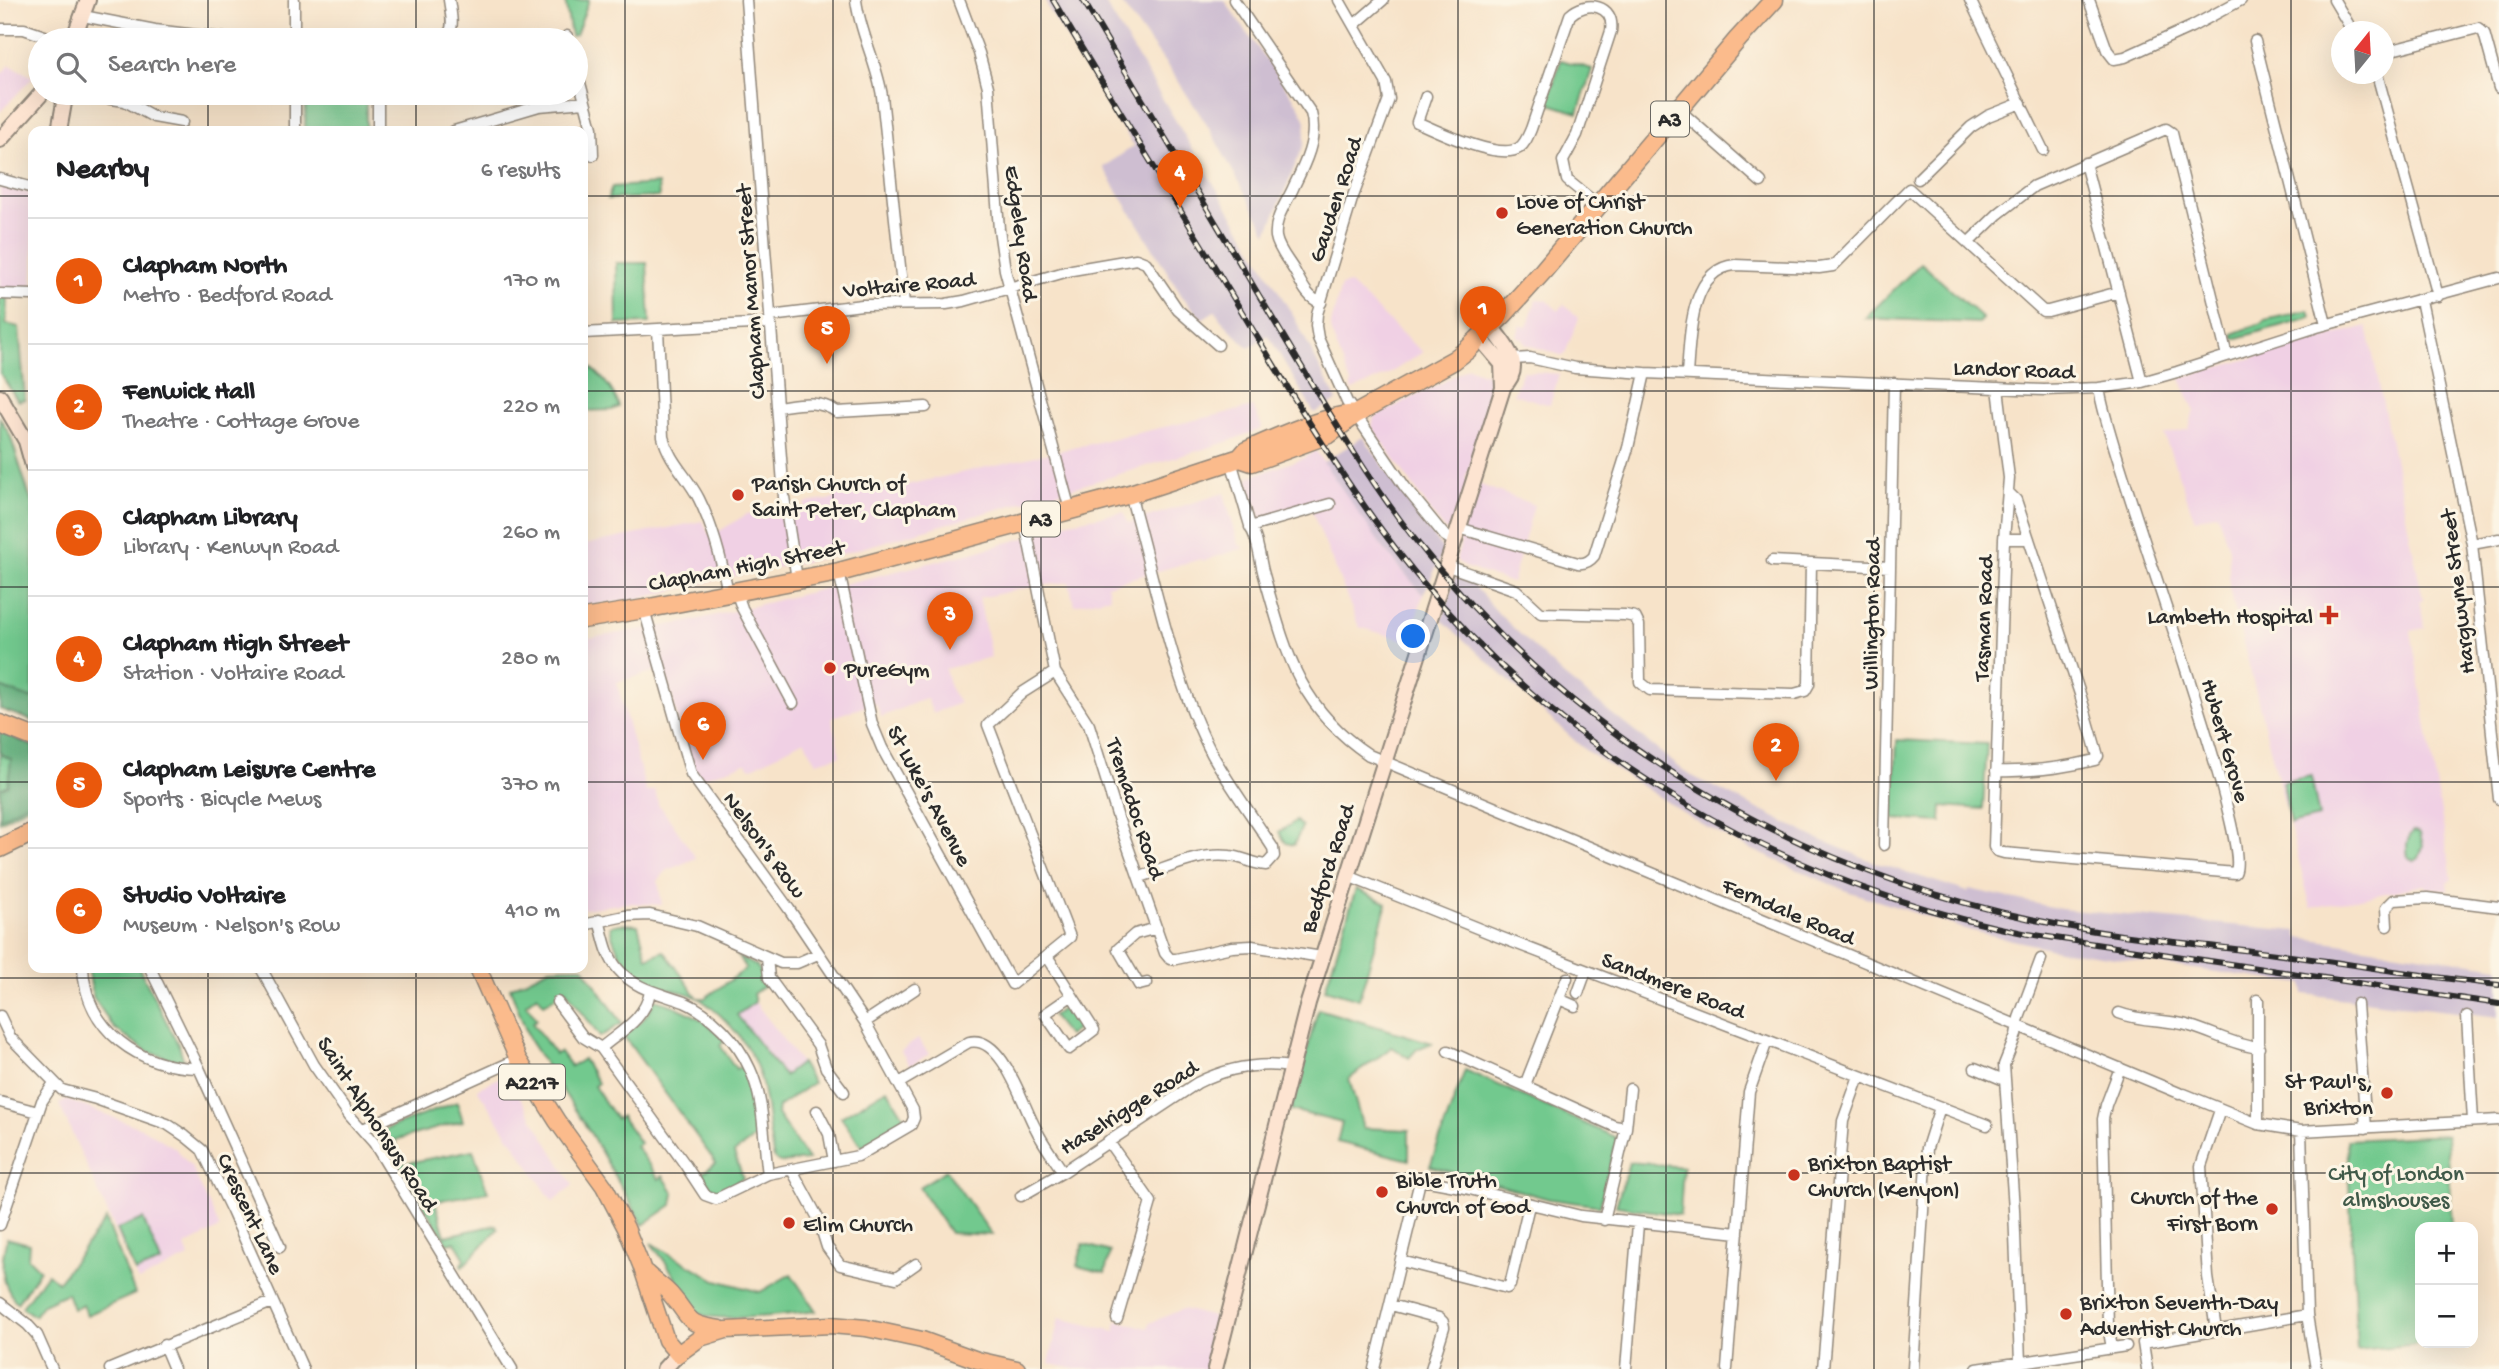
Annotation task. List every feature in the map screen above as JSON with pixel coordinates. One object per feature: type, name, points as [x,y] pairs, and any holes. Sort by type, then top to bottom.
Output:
[{"type":"highway","name":"A3","points":[[1485,332],[1516,302],[1738,38],[1774,0]]},
{"type":"highway","name":"Clapham High Street","points":[[588,618],[839,572],[1130,494],[1236,459],[1246,451],[1289,434],[1345,415],[1356,414],[1454,360],[1485,332]]},
{"type":"highway","points":[[0,723],[28,735]]},
{"type":"highway","points":[[0,848],[28,834]]},
{"type":"main road","points":[[78,28],[89,0]]},
{"type":"main road","points":[[0,140],[31,105]]},
{"type":"main road","points":[[59,126],[61,105]]},
{"type":"main road","points":[[1485,332],[1506,345],[1513,359]]},
{"type":"main road","points":[[1485,332],[1502,364],[1503,388]]},
{"type":"main road","name":"Bedford Road","points":[[1215,1369],[1291,1067],[1322,957],[1503,388],[1514,366],[1513,359]]},
{"type":"main road","points":[[0,397],[28,444]]},
{"type":"main road","name":"A2217","points":[[480,973],[518,1059],[557,1121],[604,1186],[626,1228],[666,1340],[678,1354]]},
{"type":"main road","points":[[643,1271],[673,1297],[684,1314],[701,1326],[726,1330],[818,1325],[855,1327],[922,1340],[963,1361],[1017,1369]]},
{"type":"main road","points":[[664,1369],[678,1354],[701,1338],[726,1330]]},
{"type":"street","points":[[294,0],[294,28]]},
{"type":"street","points":[[449,0],[453,24],[451,28]]},
{"type":"street","name":"Clapham Manor Street","points":[[746,0],[777,407],[785,497],[797,579]]},
{"type":"street","points":[[856,0],[858,14],[879,73],[904,304]]},
{"type":"street","name":"Edgeley Road","points":[[959,0],[979,53],[988,87],[999,229],[1009,288],[1070,510]]},
{"type":"street","points":[[1234,0],[1311,113],[1314,122],[1311,143],[1295,186],[1280,213],[1276,233],[1281,249],[1311,299],[1321,303]]},
{"type":"street","name":"Gauden Road","points":[[1339,0],[1387,82],[1389,99],[1352,199],[1321,303],[1316,320],[1318,338],[1347,402],[1405,487],[1445,536],[1457,535]]},
{"type":"street","points":[[1354,25],[1383,0]]},
{"type":"street","points":[[1970,0],[2043,150]]},
{"type":"street","points":[[2089,0],[2107,50],[2114,59],[2120,59],[2191,27],[2241,0]]},
{"type":"street","points":[[2334,0],[2347,21]]},
{"type":"street","points":[[1426,96],[1417,122],[1479,146],[1518,149],[1531,129],[1570,15],[1578,7],[1588,4],[1602,8],[1609,15],[1611,31],[1577,135],[1563,161],[1567,180],[1598,205]]},
{"type":"street","points":[[83,16],[145,28]]},
{"type":"street","points":[[2394,49],[2478,28],[2484,33],[2499,89]]},
{"type":"street","points":[[0,29],[28,30]]},
{"type":"street","points":[[2255,41],[2326,324]]},
{"type":"street","points":[[2381,84],[2438,296]]},
{"type":"street","points":[[1918,179],[1979,121],[2021,103]]},
{"type":"street","points":[[132,105],[154,117],[182,122]]},
{"type":"street","points":[[295,105],[295,126]]},
{"type":"street","points":[[378,105],[378,126]]},
{"type":"street","points":[[471,126],[550,105]]},
{"type":"street","points":[[586,105],[592,128],[593,155]]},
{"type":"street","points":[[1678,109],[1761,182]]},
{"type":"street","points":[[1968,243],[2025,191],[2165,129],[2172,133],[2227,356]]},
{"type":"street","points":[[2085,163],[2142,382]]},
{"type":"street","points":[[0,179],[28,187]]},
{"type":"street","points":[[1687,374],[1695,306],[1700,291],[1717,271],[1722,267],[1735,265],[1819,268],[1833,266],[1909,189],[2043,311],[2119,292]]},
{"type":"street","name":"Voltaire Road","points":[[588,333],[770,320],[862,305],[964,301],[1072,270],[1117,260],[1141,260],[1146,263],[1178,310],[1218,345]]},
{"type":"street","name":"Landor Road","points":[[1513,359],[1530,358],[1575,368],[1645,373],[1998,388],[2099,388],[2142,382],[2326,324],[2499,278]]},
{"type":"street","points":[[0,294],[28,295]]},
{"type":"street","name":"Hargwyne Street","points":[[2421,300],[2472,544],[2499,799]]},
{"type":"street","points":[[658,329],[663,438],[667,453],[700,501],[732,592],[793,703]]},
{"type":"street","points":[[1457,535],[1578,563],[1591,559],[1628,448],[1645,373]]},
{"type":"street","name":"Willington Road","points":[[1884,845],[1894,383]]},
{"type":"street","name":"Tasman Road","points":[[1995,849],[2004,540],[2008,492],[2008,459],[1998,388]]},
{"type":"street","name":"Hubert Grove","points":[[1995,849],[2004,853],[2232,873],[2238,868],[2227,805],[2211,748],[2148,555],[2099,388]]},
{"type":"street","points":[[777,407],[814,403],[826,405],[837,412],[926,407]]},
{"type":"street","name":"Ferndale Road","points":[[1236,459],[1250,527],[1255,534],[1261,565],[1293,670],[1316,706],[1339,733],[1369,755],[2258,1124],[2301,1131],[2499,1120]]},
{"type":"street","points":[[1996,771],[2045,769],[2095,760],[2098,756],[2017,500],[2008,492]]},
{"type":"street","points":[[1130,494],[1178,667],[1193,711],[1212,754],[1273,848],[1274,856],[1266,865],[1255,864],[1239,857],[1211,856],[1140,877]]},
{"type":"street","points":[[1250,527],[1330,505]]},
{"type":"street","name":"Tremadoc Road","points":[[1025,523],[1055,672],[1089,725],[1165,953],[1170,959],[1252,946],[1322,957]]},
{"type":"street","points":[[2004,540],[2029,539]]},
{"type":"street","points":[[2472,544],[2499,539]]},
{"type":"street","points":[[1772,561],[1891,567]]},
{"type":"street","points":[[1448,566],[1516,590],[1541,613],[1634,617],[1639,625],[1640,682],[1650,690],[1794,694],[1805,691],[1809,684],[1811,563]]},
{"type":"street","name":"St Luke's Avenue","points":[[839,572],[872,724],[882,748],[1012,984],[1047,956]]},
{"type":"street","name":"Nelson's Row","points":[[557,1002],[583,1037],[601,1048],[705,1195],[716,1199],[768,1174],[858,1156],[911,1125],[914,1118],[914,1110],[865,1022],[789,909],[691,774],[644,610]]},
{"type":"street","points":[[1055,672],[1022,693],[988,725],[1070,937],[1047,956],[1094,1030],[1069,1049],[1045,1014],[1071,996]]},
{"type":"street","name":"Sandmere Road","points":[[1348,876],[1586,971],[1987,1125]]},
{"type":"street","points":[[2387,926],[2386,908],[2394,900],[2427,898],[2499,907]]},
{"type":"street","points":[[588,923],[625,916],[650,915],[696,926],[781,963],[797,963],[818,954]]},
{"type":"street","points":[[599,920],[604,942],[618,969],[627,978],[650,992],[685,1003],[703,1013],[730,1038],[741,1054],[751,1070],[756,1087],[768,1174]]},
{"type":"street","points":[[1147,983],[1139,985],[1118,949],[1135,934],[1157,928]]},
{"type":"street","points":[[767,958],[769,978],[818,1045],[825,1068],[844,1092]]},
{"type":"street","points":[[2020,1362],[2014,1209],[2004,1065],[2017,1035],[2017,1025],[2041,959]]},
{"type":"street","points":[[1578,993],[1586,971]]},
{"type":"street","points":[[84,973],[89,1003],[103,1026],[125,1045],[147,1058],[182,1068],[199,1068]]},
{"type":"street","points":[[152,973],[199,1068],[280,1247]]},
{"type":"street","name":"Saint Alphonsus Road","points":[[264,973],[314,1065],[349,1116],[374,1143],[512,1369]]},
{"type":"street","points":[[1525,1085],[1567,978]]},
{"type":"street","points":[[865,1022],[915,989]]},
{"type":"street","points":[[601,1048],[641,1016],[648,1004],[650,992]]},
{"type":"street","points":[[1559,999],[1575,1006]]},
{"type":"street","points":[[2258,1000],[2258,1124]]},
{"type":"street","points":[[2357,1004],[2367,1128]]},
{"type":"street","points":[[2119,1013],[2129,1017],[2188,1025],[2242,1046],[2259,1048]]},
{"type":"street","name":"Crescent Lane","points":[[0,1016],[10,1037],[66,1092],[96,1098],[166,1124],[202,1150],[303,1369]]},
{"type":"street","points":[[2467,1016],[2473,1121]]},
{"type":"street","name":"Haselrigge Road","points":[[899,1083],[969,1042],[976,1041],[988,1046],[998,1054],[1035,1128],[1063,1172],[1108,1140],[1197,1083],[1216,1074],[1255,1065],[1291,1067]]},
{"type":"street","points":[[1727,1369],[1749,1092],[1767,1041]]},
{"type":"street","points":[[1448,1051],[1614,1126],[1626,1128]]},
{"type":"street","points":[[363,1129],[518,1059]]},
{"type":"street","points":[[1975,1068],[2004,1080]]},
{"type":"street","points":[[2112,1348],[2109,1337],[2103,1119],[2120,1068]]},
{"type":"street","points":[[1823,1369],[1843,1121],[1859,1076]]},
{"type":"street","points":[[0,1225],[38,1112],[45,1094],[54,1083]]},
{"type":"street","points":[[1604,1220],[1626,1128],[1630,1088]]},
{"type":"street","points":[[0,1102],[38,1112]]},
{"type":"street","points":[[1913,1369],[1927,1147],[1940,1107]]},
{"type":"street","points":[[2216,1330],[2207,1276],[2202,1166],[2220,1110]]},
{"type":"street","points":[[817,1111],[829,1134],[834,1161]]},
{"type":"street","points":[[2301,1131],[2307,1315],[2316,1369]]},
{"type":"street","points":[[1108,1140],[1151,1202],[1117,1319]]},
{"type":"street","points":[[792,1170],[818,1218],[827,1247],[840,1265],[896,1278],[916,1264]]},
{"type":"street","points":[[1021,1196],[1063,1172]]},
{"type":"street","points":[[1374,1369],[1419,1185],[1423,1180],[1461,1186],[1530,1205],[1604,1220],[1738,1233]]},
{"type":"street","points":[[1401,1261],[1507,1288],[1530,1205]]},
{"type":"street","points":[[1626,1369],[1638,1224]]},
{"type":"street","points":[[110,1369],[272,1302]]},
{"type":"street","points":[[0,1303],[37,1335],[52,1369]]},
{"type":"street","points":[[1391,1305],[1439,1318],[1443,1322],[1444,1327],[1431,1369]]},
{"type":"street","points":[[2147,1369],[2143,1343],[2307,1315]]},
{"type":"street","points":[[164,1345],[174,1369]]},
{"type":"street","points":[[1977,1369],[2126,1346]]},
{"type":"shaded area","points":[[1046,0],[1103,0],[1294,317],[1337,401],[1314,413],[1268,335],[1249,348],[1220,319],[1216,310],[1202,319],[1182,296],[1103,167],[1134,146],[1048,8]]},
{"type":"shaded area","points":[[1119,0],[1224,0],[1299,106],[1306,121],[1304,144],[1267,233],[1209,128]]},
{"type":"shaded area","points":[[10,65],[28,74],[28,82],[0,112],[0,75]]},
{"type":"shaded area","points":[[0,186],[28,193],[28,289],[0,291]]},
{"type":"shaded area","points":[[1350,284],[1423,352],[1387,375],[1351,391],[1351,383],[1332,335],[1331,324],[1341,286]]},
{"type":"shaded area","points":[[1536,300],[1547,300],[1558,311],[1564,304],[1579,318],[1564,356],[1525,344],[1523,339],[1517,337],[1520,325],[1527,327]]},
{"type":"shaded area","name":"Lambeth Hospital","points":[[2367,326],[2423,599],[2419,601],[2425,628],[2411,631],[2452,879],[2447,883],[2448,890],[2426,888],[2425,885],[2311,908],[2229,587],[2229,548],[2217,513],[2195,520],[2164,435],[2189,429],[2194,410],[2180,378]]},
{"type":"shaded area","points":[[1468,367],[1496,378],[1500,385],[1465,479],[1534,505],[1512,583],[1465,567],[1456,560],[1461,543],[1441,526],[1372,427],[1374,417]]},
{"type":"shaded area","points":[[1523,371],[1559,374],[1550,405],[1513,394]]},
{"type":"shaded area","points":[[1253,407],[1262,426],[1261,429],[1224,443],[834,556],[639,599],[588,605],[588,544],[703,521],[709,535],[747,514],[805,509],[805,503],[835,499],[835,494],[880,491]]},
{"type":"shaded area","points":[[1363,437],[1444,551],[1423,595],[1381,545],[1323,462]]},
{"type":"shaded area","points":[[1315,450],[1361,512],[1381,545],[1423,595],[1408,644],[1405,640],[1359,627],[1311,509],[1262,522],[1247,481],[1249,477],[1305,458]]},
{"type":"shaded area","points":[[1224,493],[1239,545],[1244,548],[1107,585],[1110,597],[1074,605],[1069,582],[979,598],[991,657],[945,669],[951,691],[960,703],[933,713],[926,698],[881,717],[876,703],[832,717],[840,756],[816,762],[804,740],[751,768],[746,763],[695,780],[664,669],[617,682],[646,792],[655,790],[659,807],[696,858],[666,871],[658,881],[662,905],[628,903],[588,908],[588,638],[688,622],[975,552],[1069,522],[1124,512],[1128,523]]},
{"type":"shaded area","points":[[1455,577],[1470,581],[1499,614],[1564,676],[1688,774],[1816,838],[1874,862],[1968,892],[1969,889],[2061,909],[2297,931],[2298,937],[2499,967],[2499,1017],[2304,994],[2303,984],[2058,950],[1968,930],[1844,890],[1739,844],[1705,826],[1585,750],[1442,620]]},
{"type":"shaded area","points":[[755,1002],[801,1063],[784,1076],[736,1015]]},
{"type":"shaded area","points":[[918,1039],[929,1054],[910,1066],[901,1051]]},
{"type":"shaded area","points":[[506,1074],[573,1185],[553,1202],[477,1089]]},
{"type":"shaded area","points":[[67,1100],[144,1129],[175,1148],[192,1168],[220,1228],[185,1246],[189,1257],[138,1281],[59,1104]]},
{"type":"shaded area","points":[[1183,1309],[1221,1319],[1210,1369],[1075,1369],[1049,1364],[1059,1318],[1115,1331],[1117,1321],[1148,1328],[1150,1323]]},
{"type":"green space","points":[[565,0],[589,0],[579,28],[570,28]]},
{"type":"green space","points":[[1561,60],[1592,69],[1578,113],[1547,103]]},
{"type":"green space","points":[[306,105],[366,105],[366,126],[305,126]]},
{"type":"green space","points":[[658,184],[659,197],[608,199],[612,187]]},
{"type":"green space","points":[[616,263],[647,263],[650,323],[617,324]]},
{"type":"green space","points":[[1921,263],[1983,319],[1979,323],[1865,318]]},
{"type":"green space","points":[[0,297],[7,298],[6,324],[19,327],[25,399],[18,401],[0,373]]},
{"type":"green space","points":[[2309,310],[2311,317],[2234,339],[2233,334],[2265,320]]},
{"type":"green space","points":[[588,367],[614,394],[619,407],[612,410],[588,411]]},
{"type":"green space","points":[[0,418],[10,435],[28,491],[28,719],[0,708]]},
{"type":"green space","points":[[0,687],[28,697],[28,719],[0,709]]},
{"type":"green space","points":[[0,732],[28,744],[28,802],[0,819],[0,789],[8,785],[11,759],[0,754]]},
{"type":"green space","points":[[1897,740],[1987,744],[1983,809],[1942,806],[1941,822],[1893,819]]},
{"type":"green space","points":[[0,741],[28,751],[28,806],[0,822]]},
{"type":"green space","points":[[2311,776],[2319,817],[2290,824],[2283,782]]},
{"type":"green space","points":[[1296,821],[1302,827],[1294,845],[1286,843],[1279,832]]},
{"type":"green space","points":[[2414,831],[2420,833],[2423,846],[2419,858],[2414,861],[2408,857],[2407,846]]},
{"type":"green space","points":[[1356,889],[1387,903],[1359,999],[1325,989]]},
{"type":"green space","points":[[638,925],[647,958],[664,951],[698,998],[654,984],[638,975],[619,953],[615,944],[610,926]]},
{"type":"green space","points":[[738,957],[757,966],[765,985],[753,994],[755,1002],[737,1015],[784,1076],[801,1063],[813,1083],[778,1107],[777,1114],[808,1160],[780,1163],[774,1159],[756,1065],[735,1031],[716,1011],[698,998],[705,998],[746,969]]},
{"type":"green space","points":[[89,973],[142,973],[180,1048],[184,1062],[148,1052],[114,1028],[93,997]]},
{"type":"green space","points":[[540,973],[587,973],[622,1023],[600,1037],[566,990],[544,1004],[537,995],[526,1004],[537,1019],[532,1023],[555,1054],[560,1052],[571,1067],[583,1059],[598,1083],[594,1086],[616,1119],[621,1116],[640,1143],[636,1146],[659,1179],[663,1176],[674,1193],[672,1205],[643,1225],[591,1134],[530,1041],[510,988]]},
{"type":"green space","points":[[655,999],[692,1015],[717,1032],[724,1040],[720,1045],[736,1069],[743,1066],[751,1088],[758,1135],[734,1153],[743,1178],[719,1193],[709,1185],[702,1173],[716,1163],[623,1035],[646,1016]]},
{"type":"green space","points":[[1070,1004],[1083,1025],[1068,1036],[1052,1016]]},
{"type":"green space","points":[[1318,1009],[1432,1043],[1417,1049],[1409,1058],[1392,1047],[1349,1079],[1363,1128],[1409,1130],[1409,1160],[1337,1142],[1342,1123],[1291,1110]]},
{"type":"green space","points":[[1465,1070],[1617,1138],[1600,1206],[1549,1199],[1430,1166]]},
{"type":"green space","points":[[887,1089],[906,1120],[862,1147],[841,1117]]},
{"type":"green space","points":[[457,1102],[463,1121],[395,1140],[402,1164],[473,1150],[488,1192],[435,1201],[445,1236],[496,1225],[498,1229],[462,1267],[465,1259],[455,1242],[447,1243],[378,1134]]},
{"type":"green space","name":"City of London almshouses","points":[[2447,1135],[2452,1222],[2415,1222],[2415,1345],[2357,1350],[2347,1140]]},
{"type":"green space","points":[[1629,1162],[1683,1167],[1680,1215],[1616,1206]]},
{"type":"green space","points":[[946,1170],[992,1235],[950,1233],[919,1187]]},
{"type":"green space","points":[[106,1219],[135,1294],[87,1315],[83,1305],[73,1309],[67,1293],[43,1304],[34,1316],[22,1307],[47,1274],[58,1282]]},
{"type":"green space","points":[[143,1219],[161,1262],[135,1272],[117,1229]]},
{"type":"green space","points":[[7,1238],[29,1244],[28,1258],[40,1270],[17,1303],[7,1288],[3,1273]]},
{"type":"green space","points":[[651,1243],[716,1280],[760,1292],[791,1274],[816,1311],[735,1318],[705,1316],[688,1304],[671,1270]]},
{"type":"green space","points":[[1083,1244],[1110,1252],[1105,1273],[1077,1266]]},
{"type":"railway","points":[[1053,0],[1315,431],[1387,538],[1475,640],[1541,702],[1613,757],[1690,806],[1770,849],[1853,884],[1940,913],[2028,934],[2499,1004]]},
{"type":"railway","points":[[1083,0],[1323,403],[1394,511],[1475,609],[1543,674],[1615,733],[1692,785],[1773,830],[1858,867],[1948,898],[2040,921],[2094,931],[2499,985]]},
{"type":"place","name":"Clapham High Street","points":[[1180,208]]},
{"type":"place","name":"Love of Christ Generation Church","points":[[1502,213]]},
{"type":"place","name":"Clapham North","points":[[1483,344]]},
{"type":"place","name":"Clapham Leisure Centre","points":[[827,364]]},
{"type":"place","name":"Parish Church of Saint Peter, Clapham","points":[[738,495]]},
{"type":"place","name":"Lambeth Hospital","points":[[2329,615]]},
{"type":"place","name":"Clapham Library","points":[[950,650]]},
{"type":"place","name":"PureGym","points":[[830,668]]},
{"type":"place","name":"Studio Voltaire","points":[[703,760]]},
{"type":"place","name":"Fenwick Hall","points":[[1776,781]]},
{"type":"place","name":"St Paul's, Brixton","points":[[2387,1093]]},
{"type":"place","name":"Brixton Baptist Church (Kenyon)","points":[[1794,1175]]},
{"type":"place","name":"Bible Truth Church of God","points":[[1382,1192]]},
{"type":"place","name":"Church of the First Born","points":[[2272,1209]]},
{"type":"place","name":"Elim Church","points":[[789,1223]]},
{"type":"place","name":"Brixton Seventh-Day Adventist Church","points":[[2066,1314]]}]
